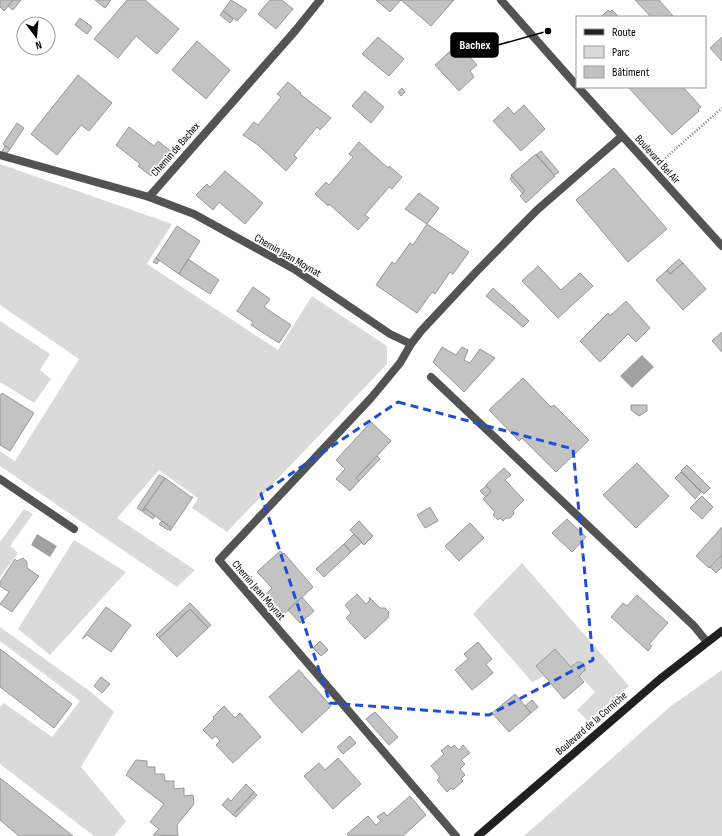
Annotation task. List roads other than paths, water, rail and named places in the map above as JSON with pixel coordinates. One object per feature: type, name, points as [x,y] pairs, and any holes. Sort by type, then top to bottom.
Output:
[{"type":"street","name":"Chemin de Bachex","points":[[149,197],[295,31],[320,0]]},
{"type":"street","name":"Boulevard Bel Air","points":[[501,0],[576,84]]},
{"type":"street","name":"Boulevard Bel Air","points":[[580,88],[722,246]]},
{"type":"street","name":"Chemin Jean Moynat","points":[[456,836],[219,560],[371,398],[400,363],[410,344],[517,229],[622,136]]},
{"type":"street","points":[[0,155],[149,197]]},
{"type":"street","name":"Chemin Jean Moynat","points":[[149,197],[194,214],[281,262],[346,303],[390,334],[410,344]]},
{"type":"street","points":[[431,377],[694,626],[707,642]]},
{"type":"street","points":[[0,479],[74,529]]},
{"type":"street","name":"Boulevard de la Corniche","points":[[478,836],[642,694],[722,631]]},
{"type":"place","name":"Bachex","points":[[548,31]]}]
